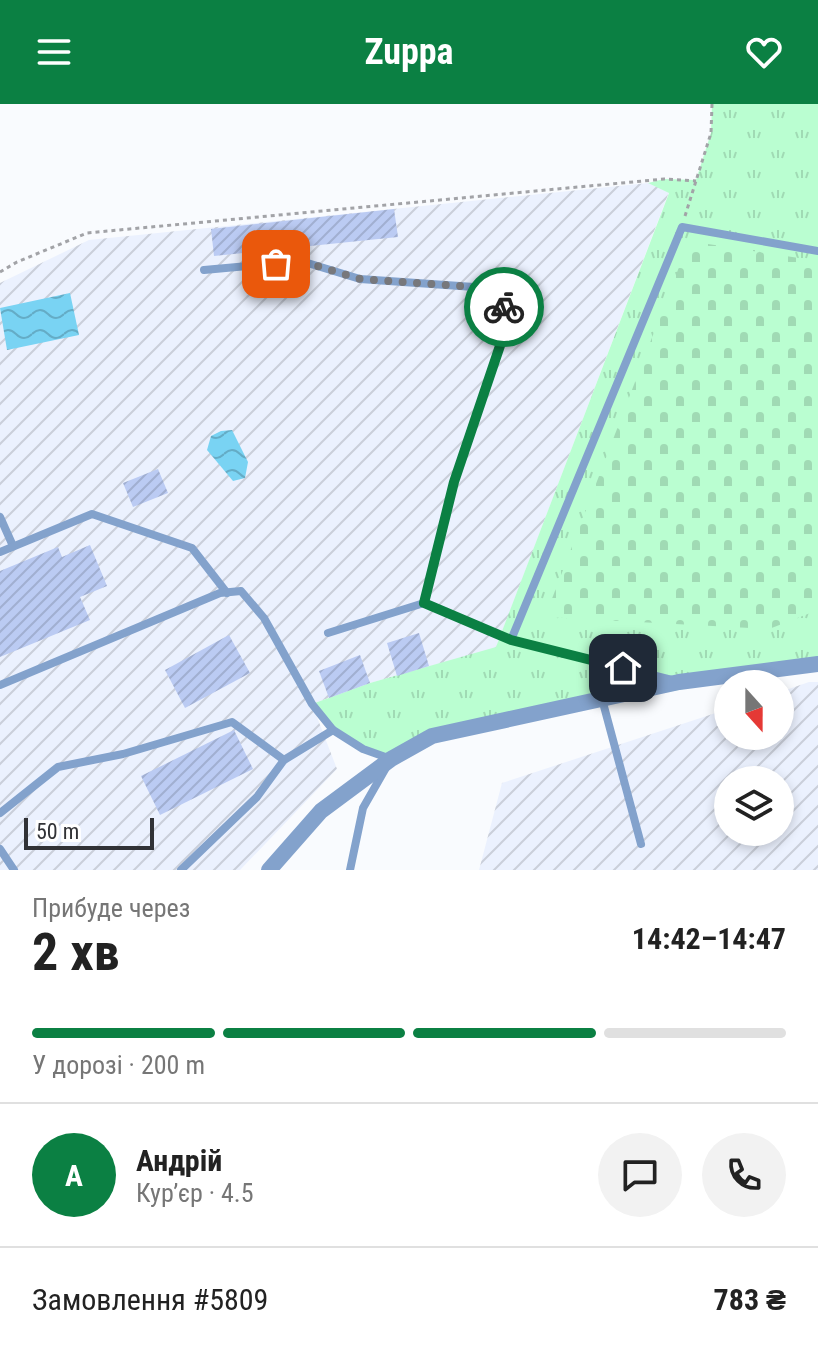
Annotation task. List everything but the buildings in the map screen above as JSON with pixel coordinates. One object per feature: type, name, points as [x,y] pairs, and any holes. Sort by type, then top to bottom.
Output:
[{"type":"street","points":[[269,870],[321,811],[391,759],[432,736],[679,682],[818,664]]},
{"type":"lane","points":[[511,640],[682,227],[818,251]]},
{"type":"lane","points":[[204,270],[301,261],[360,279],[474,287],[502,299],[507,325],[454,482],[424,603]]},
{"type":"lane","points":[[0,552],[92,514],[192,548],[227,593]]},
{"type":"lane","points":[[0,517],[13,546]]},
{"type":"lane","points":[[0,685],[220,593],[241,591],[264,618],[312,704],[333,730],[363,749],[391,759],[363,808],[350,870]]},
{"type":"lane","points":[[328,633],[424,603],[511,640],[679,682]]},
{"type":"lane","points":[[602,699],[641,844]]},
{"type":"lane","points":[[0,813],[58,767],[123,754],[232,722],[284,760]]},
{"type":"lane","points":[[181,870],[257,797],[284,760],[333,730]]},
{"type":"lane","points":[[0,849],[14,870]]},
{"type":"path","points":[[682,227],[711,133],[712,104]]},
{"type":"path","points":[[0,272],[87,233],[664,179],[696,181]]},
{"type":"shaded area","points":[[648,183],[669,192],[496,648],[370,683],[312,704],[337,769],[240,870],[0,870],[0,283],[89,240]]},
{"type":"shaded area","points":[[818,682],[818,870],[479,870],[502,783],[714,714],[714,750],[794,750],[794,687]]},
{"type":"green space","points":[[712,104],[818,104],[818,664],[786,670],[714,670],[714,683],[432,736],[391,759],[333,730],[312,704],[370,683],[496,647],[669,193],[648,183],[664,179],[696,180],[711,133]]},
{"type":"green space","points":[[689,241],[818,261],[818,610],[769,629],[545,617]]},
{"type":"water","points":[[70,293],[79,335],[7,350],[0,308]]},
{"type":"water","points":[[232,430],[248,462],[245,478],[233,481],[207,450],[211,436]]},
{"type":"way so far","points":[[276,264],[301,261],[360,279],[474,287],[502,299],[504,307]]},
{"type":"route","points":[[504,307],[507,325],[454,482],[424,603],[511,640],[623,668]]}]
